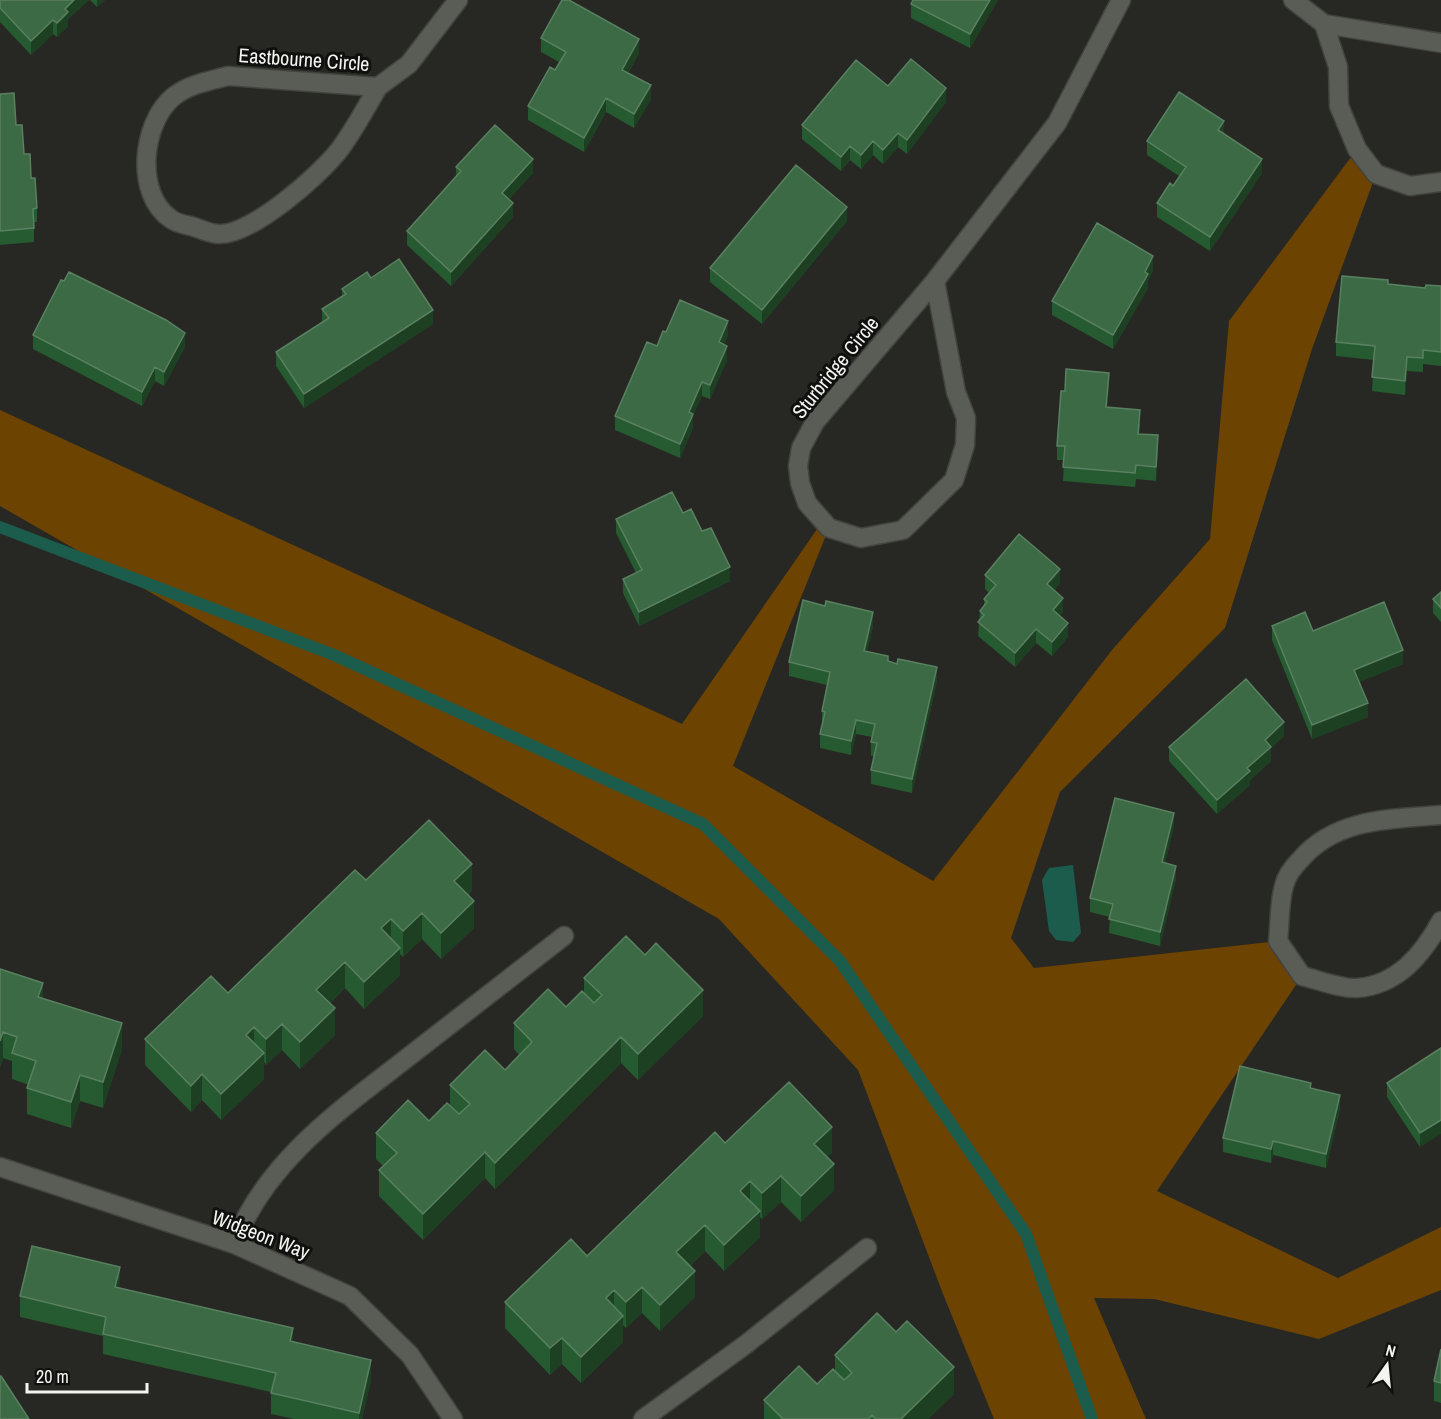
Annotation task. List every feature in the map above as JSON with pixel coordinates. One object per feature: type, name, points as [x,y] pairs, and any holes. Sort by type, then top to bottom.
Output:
[{"type":"street","name":"Eastbourne Circle","points":[[378,87],[228,76],[196,84],[173,97],[158,116],[148,141],[147,174],[153,198],[171,219],[218,234],[237,230],[284,204],[339,150],[378,87],[409,64],[454,9],[458,0]]},
{"type":"street","name":"Sturbridge Circle","points":[[935,281],[956,392],[966,418],[965,445],[954,480],[903,530],[861,538],[829,528],[807,503],[798,466],[801,448],[815,422],[935,281],[1057,123],[1122,0]]},
{"type":"street","points":[[1293,0],[1324,24],[1441,43]]},
{"type":"street","points":[[1324,24],[1338,67],[1339,106],[1357,149],[1376,174],[1410,186],[1441,182]]},
{"type":"street","points":[[1441,815],[1370,821],[1334,832],[1311,847],[1284,885],[1278,941],[1302,976],[1356,988],[1389,980],[1424,952],[1441,921]]},
{"type":"street","points":[[234,1244],[245,1217],[295,1149],[344,1107],[564,936]]},
{"type":"street","name":"Widgeon Way","points":[[0,1167],[234,1244],[350,1296],[410,1355],[453,1419]]},
{"type":"street","points":[[643,1419],[745,1345],[867,1248]]},
{"type":"shaded area","points":[[1357,149],[1376,174],[1312,349],[1225,628],[1060,792],[1011,938],[1034,968],[1278,941],[1302,976],[1157,1191],[1338,1278],[1441,1227],[1441,1290],[1319,1339],[1154,1299],[1094,1298],[1146,1419],[994,1419],[943,1294],[858,1070],[719,919],[0,506],[0,410],[682,724],[822,522],[829,528],[733,766],[933,881],[1112,650],[1210,539],[1229,321]]},
{"type":"shaded area","points":[[1073,865],[1081,933],[1073,942],[1056,940],[1049,931],[1042,880],[1049,868]]},
{"type":"building","points":[[0,0],[74,0],[65,9],[68,12],[57,23],[53,20],[31,41],[0,8]]},
{"type":"building","points":[[562,0],[569,0],[639,39],[622,70],[651,85],[634,114],[606,98],[584,138],[528,106],[550,67],[555,70],[566,52],[541,38]]},
{"type":"building","points":[[913,0],[990,0],[970,34],[911,4]]},
{"type":"building","points":[[911,59],[946,88],[907,140],[898,133],[883,150],[873,141],[861,155],[850,146],[841,157],[802,125],[856,60],[888,86]]},
{"type":"building","points":[[1179,92],[1224,121],[1218,130],[1262,159],[1210,237],[1157,203],[1170,183],[1173,186],[1186,167],[1147,141]]},
{"type":"building","points":[[14,93],[16,125],[22,125],[24,154],[30,154],[31,178],[35,178],[37,208],[33,209],[34,228],[0,231],[0,94]]},
{"type":"building","points":[[495,125],[533,159],[502,193],[513,203],[451,272],[407,231],[461,171],[456,167]]},
{"type":"building","points":[[796,165],[847,207],[762,310],[710,268]]},
{"type":"building","points":[[1097,223],[1153,256],[1145,272],[1148,274],[1113,335],[1052,301]]},
{"type":"building","points":[[399,259],[433,310],[304,394],[276,352],[329,318],[322,309],[346,294],[342,289],[367,272],[371,278]]},
{"type":"building","points":[[69,272],[166,320],[185,333],[164,372],[155,367],[142,392],[33,335],[61,280],[64,281]]},
{"type":"building","points":[[1342,276],[1388,280],[1388,284],[1425,288],[1426,285],[1441,286],[1441,352],[1423,350],[1423,358],[1407,357],[1405,381],[1372,377],[1375,346],[1336,342]]},
{"type":"building","points":[[680,300],[728,321],[719,342],[727,346],[710,385],[702,382],[689,412],[693,414],[680,444],[615,416],[647,342],[657,346]]},
{"type":"building","points":[[1066,369],[1109,373],[1106,407],[1140,410],[1138,434],[1158,435],[1156,467],[1136,465],[1135,473],[1063,467],[1065,446],[1057,446],[1061,391],[1065,391]]},
{"type":"building","points":[[672,492],[683,513],[691,509],[702,531],[711,528],[730,567],[639,612],[623,579],[642,570],[616,519]]},
{"type":"building","points":[[1019,534],[1060,569],[1047,584],[1063,598],[1053,610],[1068,623],[1052,642],[1036,629],[1015,653],[978,622],[984,615],[980,611],[987,602],[984,599],[996,585],[985,575]]},
{"type":"building","points":[[1441,592],[1441,608],[1433,599]]},
{"type":"building","points":[[803,600],[825,606],[826,601],[873,612],[864,651],[888,656],[888,661],[897,664],[898,659],[937,667],[912,779],[871,770],[877,743],[871,742],[875,724],[856,720],[851,741],[820,734],[830,672],[789,662]]},
{"type":"building","points":[[1384,602],[1403,650],[1354,670],[1368,703],[1312,725],[1272,626],[1305,612],[1313,631]]},
{"type":"building","points":[[1246,679],[1284,722],[1265,740],[1271,747],[1247,768],[1250,771],[1217,800],[1169,747]]},
{"type":"building","points":[[1115,798],[1174,813],[1162,862],[1176,866],[1160,932],[1109,919],[1113,904],[1090,898]]},
{"type":"building","points":[[429,820],[472,864],[454,881],[474,901],[441,933],[422,913],[403,931],[391,919],[381,928],[400,948],[364,982],[345,962],[316,990],[335,1008],[300,1042],[282,1024],[266,1039],[254,1027],[246,1035],[264,1053],[221,1094],[202,1074],[191,1086],[145,1039],[211,976],[228,993],[355,870],[366,880]]},
{"type":"building","points":[[626,936],[645,955],[656,943],[703,990],[638,1054],[621,1037],[495,1163],[485,1152],[423,1214],[379,1170],[397,1153],[376,1133],[408,1100],[429,1121],[447,1103],[459,1114],[470,1104],[450,1085],[485,1050],[505,1070],[532,1042],[514,1023],[548,989],[566,1007],[582,991],[594,1003],[602,995],[584,978]]},
{"type":"building","points":[[0,969],[43,983],[38,997],[122,1023],[103,1082],[80,1075],[71,1102],[27,1088],[36,1061],[12,1053],[17,1037],[3,1032],[0,1041]]},
{"type":"building","points":[[1441,1048],[1441,1120],[1420,1133],[1387,1083]]},
{"type":"building","points":[[1240,1066],[1311,1083],[1310,1088],[1340,1095],[1326,1154],[1273,1141],[1271,1149],[1223,1138]]},
{"type":"building","points":[[789,1082],[832,1127],[814,1144],[834,1164],[801,1196],[781,1176],[762,1193],[750,1181],[740,1191],[760,1211],[724,1245],[705,1225],[676,1252],[695,1271],[660,1305],[642,1287],[626,1302],[614,1290],[606,1298],[623,1316],[581,1357],[562,1338],[550,1348],[505,1302],[571,1239],[587,1256],[715,1132],[725,1143]]},
{"type":"building","points":[[32,1246],[120,1267],[115,1287],[293,1328],[290,1341],[371,1360],[359,1413],[271,1393],[276,1373],[103,1334],[106,1317],[20,1296]]},
{"type":"building","points":[[877,1313],[896,1332],[907,1321],[954,1367],[901,1419],[876,1419],[872,1415],[868,1419],[783,1419],[764,1400],[799,1366],[817,1384],[833,1369],[844,1380],[852,1373],[835,1355]]},
{"type":"building","points":[[1441,1349],[1441,1383],[1434,1381]]},
{"type":"building","points":[[1,1376],[29,1419],[0,1419]]},
{"type":"waterway","points":[[0,527],[334,655],[703,824],[840,961],[1026,1234],[1092,1419]]}]
